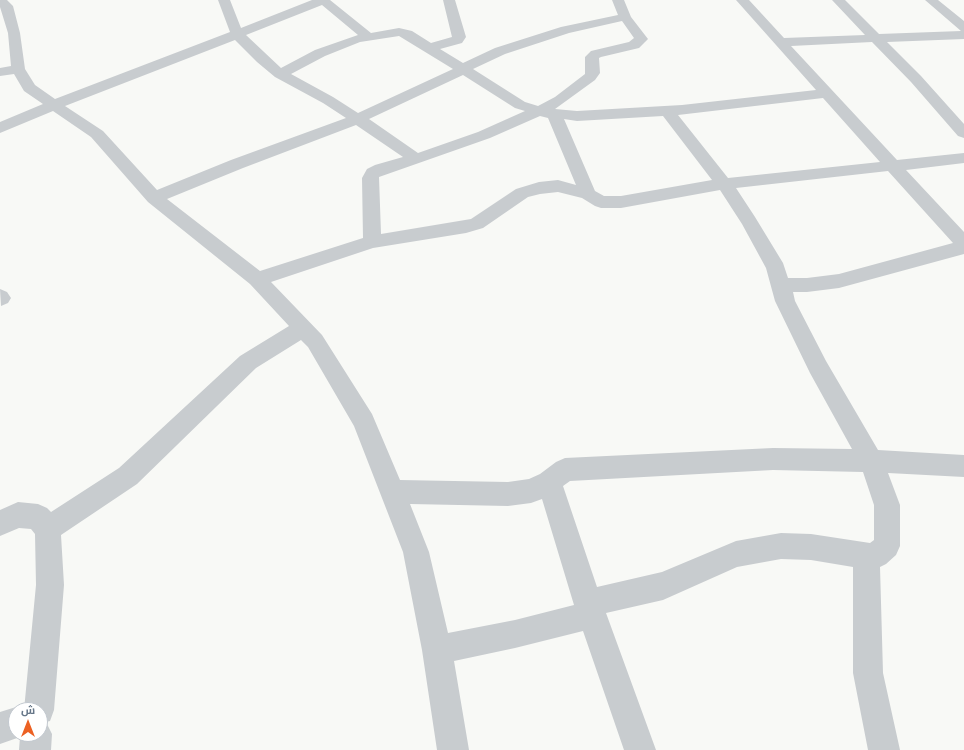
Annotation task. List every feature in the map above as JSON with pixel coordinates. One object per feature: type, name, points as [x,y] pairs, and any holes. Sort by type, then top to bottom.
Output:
[{"type":"street","points":[[224,0],[237,34],[262,59],[280,74],[328,100],[416,159]]},
{"type":"street","points":[[0,128],[53,105],[323,0],[368,37]]},
{"type":"street","points":[[428,48],[457,40],[459,37],[449,0]]},
{"type":"street","points":[[372,242],[370,178],[373,173],[494,131],[552,105],[590,77],[593,73],[592,57],[596,54],[638,43],[641,39],[625,17],[618,0]]},
{"type":"street","points":[[742,0],[964,246],[839,281],[807,285],[782,285]]},
{"type":"street","points":[[838,0],[916,79],[964,133]]},
{"type":"street","points":[[931,0],[964,28]]},
{"type":"street","points":[[0,1],[7,6],[6,24],[9,71],[29,88],[53,105],[73,116],[97,134],[154,198],[257,279],[315,341],[364,421],[416,552],[437,650],[453,750]]},
{"type":"street","points":[[154,198],[237,164],[357,119],[500,51],[566,30],[625,17]]},
{"type":"street","points":[[280,74],[320,53],[357,39],[404,32],[520,105],[537,111],[554,114],[589,116],[667,111],[827,93]]},
{"type":"street","points":[[781,42],[964,35]]},
{"type":"street","points":[[437,650],[515,634],[590,608],[663,586],[736,554],[781,546],[811,547],[872,556],[877,555],[887,546],[887,505],[871,461],[818,367],[785,301],[782,285],[776,268],[749,221],[724,184],[667,111]]},
{"type":"street","points":[[554,114],[588,194]]},
{"type":"street","points":[[257,279],[372,242],[471,226],[486,219],[522,193],[539,188],[558,186],[588,194],[601,202],[621,202],[724,184],[964,158]]},
{"type":"street","points":[[48,529],[128,476],[248,362],[303,328]]},
{"type":"street","points":[[392,492],[508,494],[530,491],[549,482],[565,470],[773,459],[871,461],[964,466]]},
{"type":"street","points":[[549,482],[601,643],[640,750]]},
{"type":"street","points":[[0,523],[18,515],[38,517],[48,529],[50,585],[40,702]]},
{"type":"street","points":[[866,556],[868,673],[884,750]]}]
